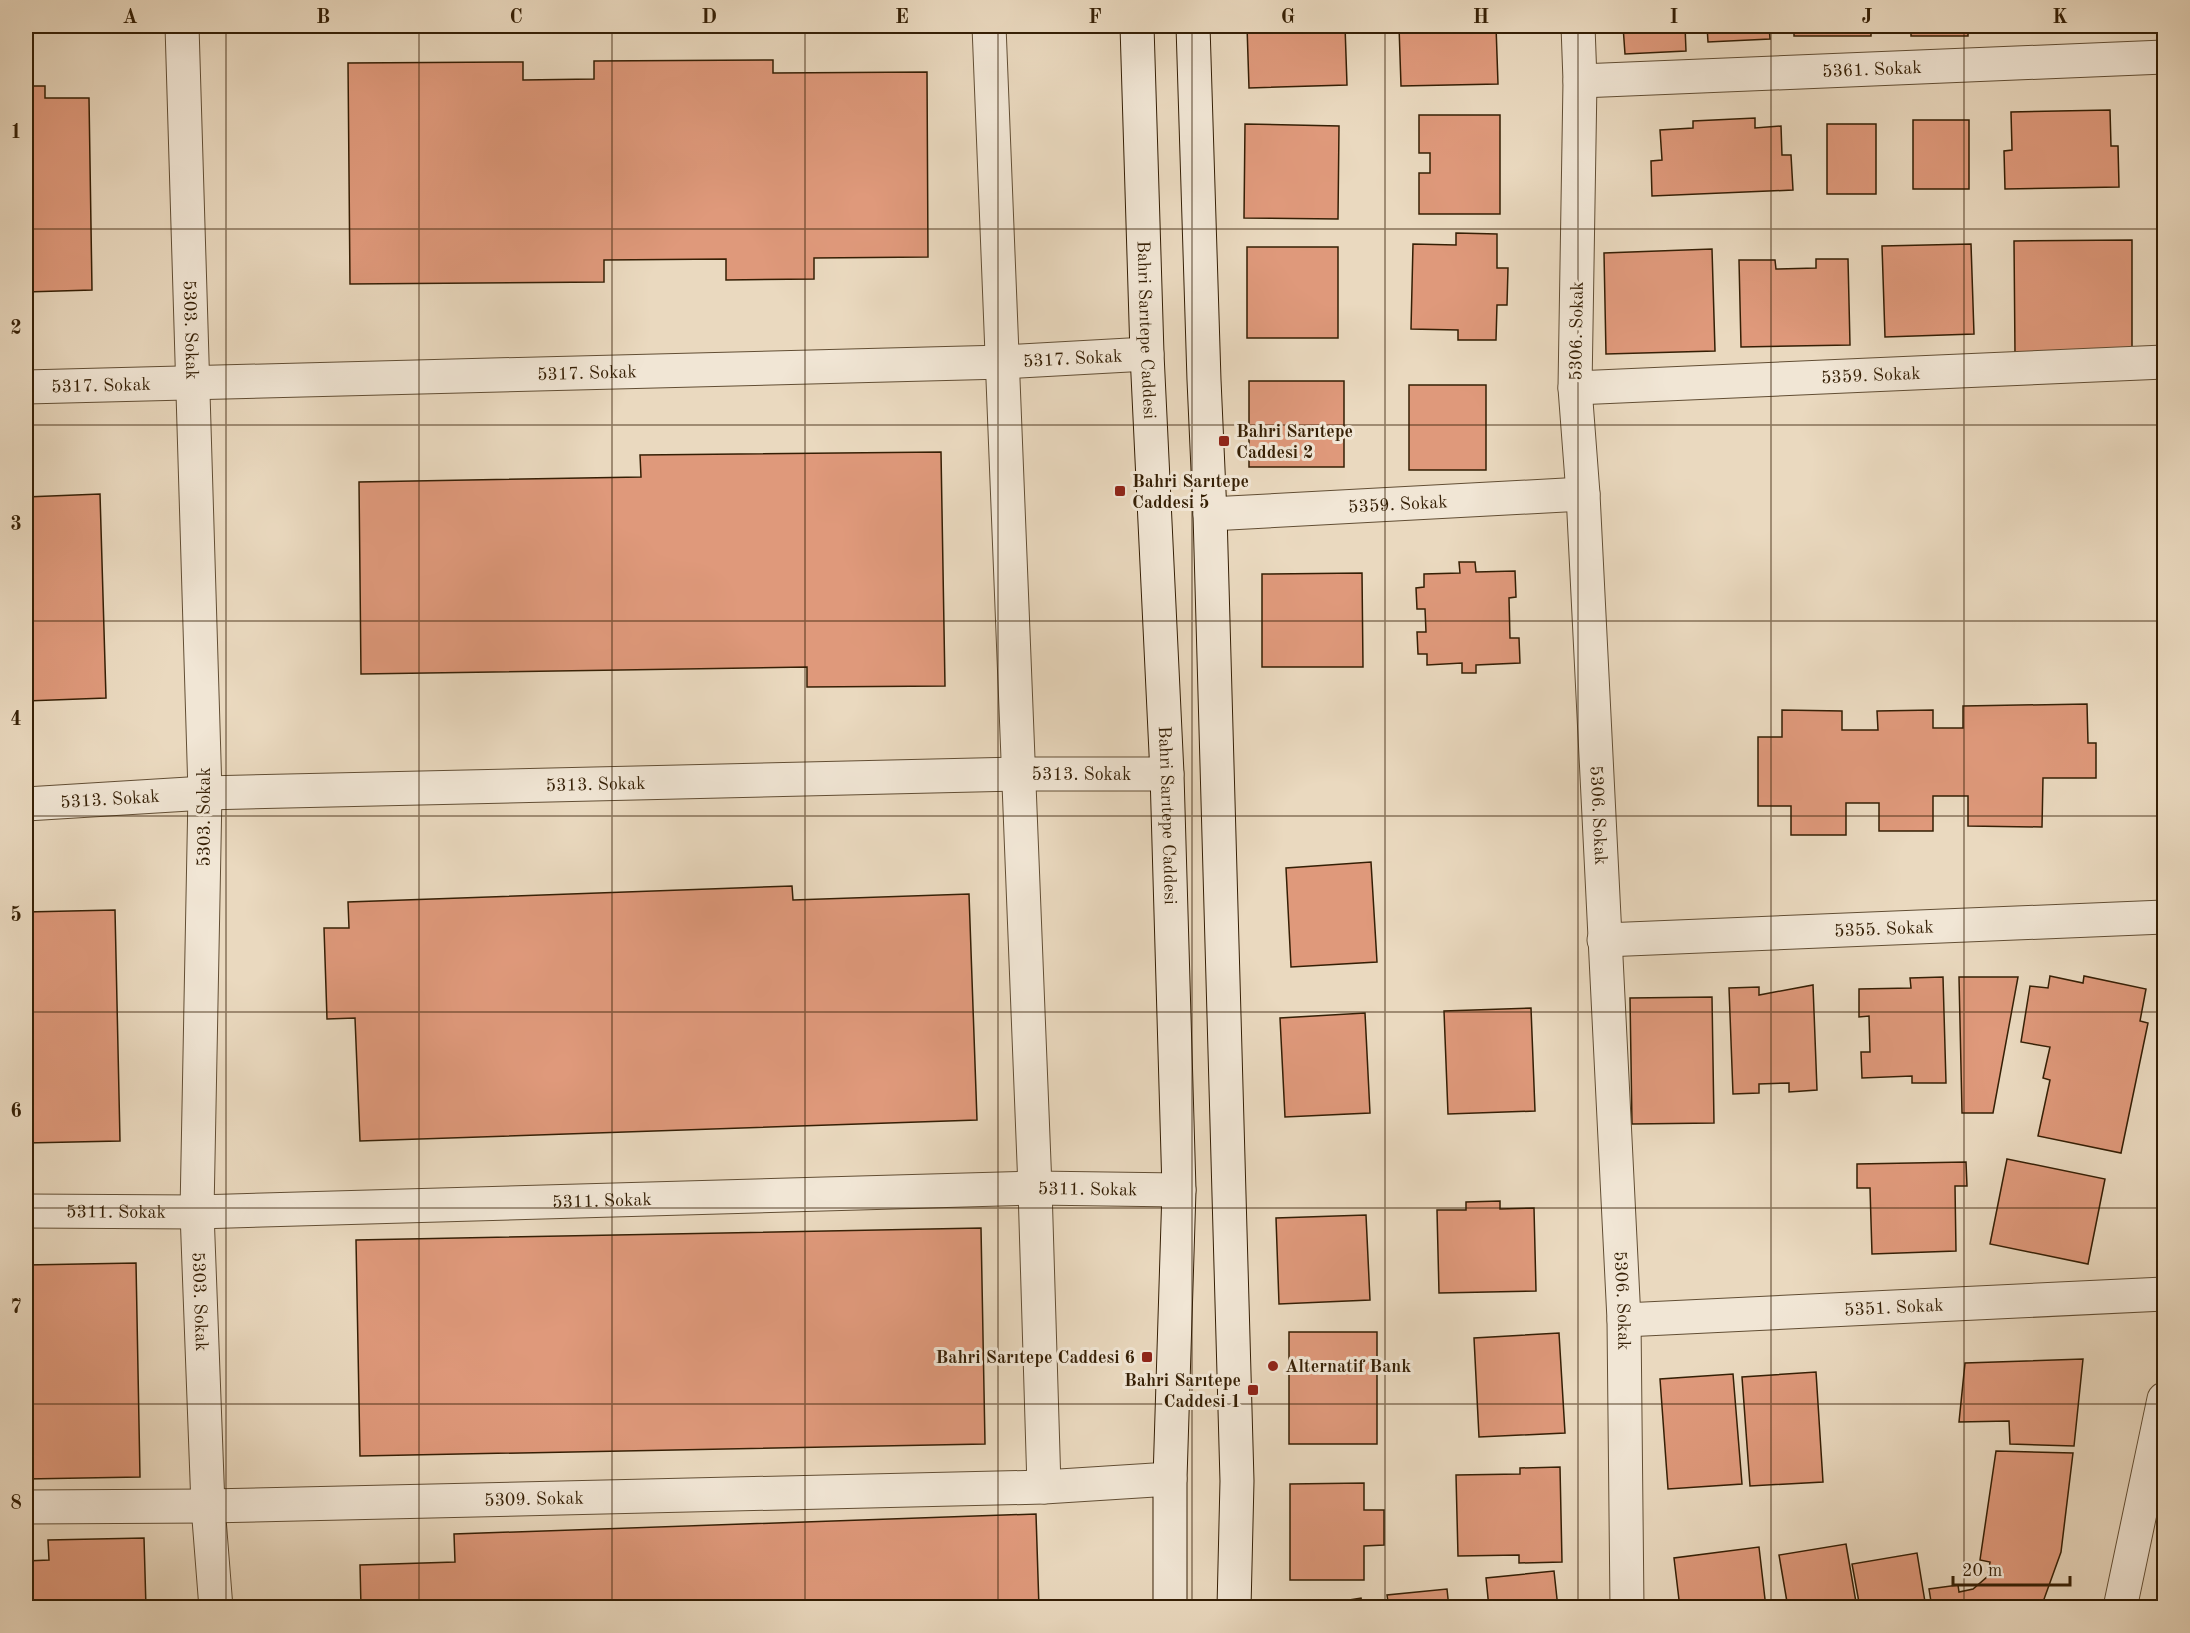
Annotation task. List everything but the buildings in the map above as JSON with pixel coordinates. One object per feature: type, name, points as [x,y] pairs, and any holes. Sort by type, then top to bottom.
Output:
[{"type":"street","name":"5303. Sokak","points":[[182,26],[205,793],[197,1212],[208,1506],[216,1608]]},
{"type":"street","points":[[989,26],[1004,362],[1044,1487]]},
{"type":"street","name":"Bahri Sarıtepe Caddesi","points":[[1137,26],[1147,354],[1167,774],[1179,1190],[1170,1479],[1170,1608]]},
{"type":"street","points":[[1193,26],[1203,365],[1210,514],[1237,1481],[1234,1608]]},
{"type":"street","name":"5306. Sokak","points":[[1578,26],[1580,81],[1575,388],[1583,494],[1624,1320],[1627,1608]]},
{"type":"street","name":"5361. Sokak","points":[[1580,81],[2164,57]]},
{"type":"street","name":"5317. Sokak","points":[[26,387],[1004,362],[1147,354]]},
{"type":"street","name":"5359. Sokak","points":[[1575,388],[2164,362]]},
{"type":"street","name":"5359. Sokak","points":[[1210,514],[1583,494]]},
{"type":"street","name":"5313. Sokak","points":[[26,804],[205,793],[1019,774],[1167,774]]},
{"type":"street","name":"5355. Sokak","points":[[1604,940],[2164,917]]},
{"type":"street","name":"5311. Sokak","points":[[26,1211],[197,1212],[1035,1188],[1179,1190]]},
{"type":"street","name":"5351. Sokak","points":[[1624,1320],[2164,1294]]},
{"type":"street","points":[[2120,1608],[2164,1399]]},
{"type":"street","name":"5309. Sokak","points":[[26,1507],[208,1506],[1044,1487],[1170,1479]]},
{"type":"place","name":"Bahri Sarıtepe Caddesi 2","points":[[1224,441]]},
{"type":"place","name":"Bahri Sarıtepe Caddesi 5","points":[[1120,491]]},
{"type":"place","name":"Bahri Sarıtepe Caddesi 6","points":[[1147,1357]]},
{"type":"place","name":"Alternatif Bank","points":[[1273,1366]]},
{"type":"place","name":"Bahri Sarıtepe Caddesi 1","points":[[1253,1390]]}]
